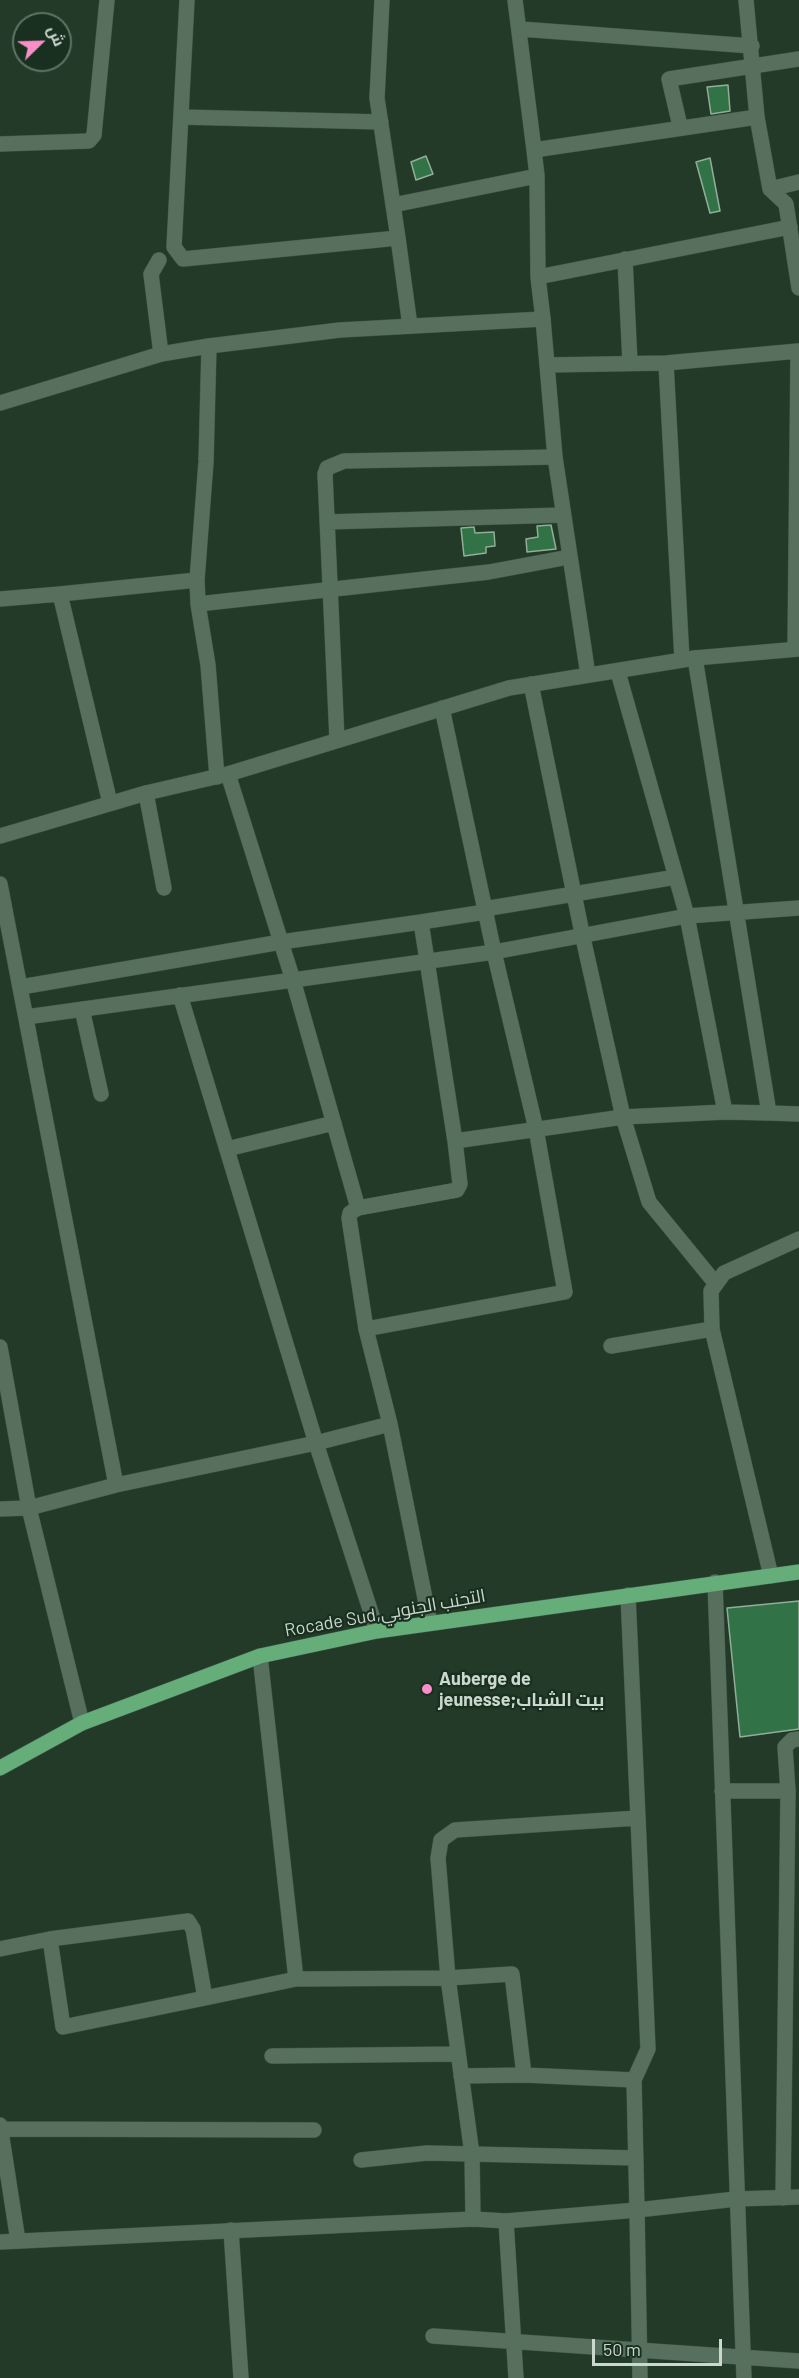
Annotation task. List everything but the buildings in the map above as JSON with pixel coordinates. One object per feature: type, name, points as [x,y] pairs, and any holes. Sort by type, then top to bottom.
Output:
[{"type":"main road","name":"Rocade Sud,التجنب الجنوبي","points":[[0,1768],[82,1723],[260,1656],[377,1631],[799,1572]]},
{"type":"street","points":[[0,144],[88,141],[94,135],[107,0]]},
{"type":"street","points":[[188,0],[174,247],[183,259],[398,238]]},
{"type":"street","points":[[382,0],[377,98],[410,326]]},
{"type":"street","points":[[515,0],[537,176],[538,277],[555,458],[588,675]]},
{"type":"street","points":[[746,0],[757,117],[770,189],[786,204],[799,288]]},
{"type":"street","points":[[520,29],[752,46]]},
{"type":"street","points":[[680,126],[669,79],[753,64],[799,59]]},
{"type":"street","points":[[181,117],[381,122]]},
{"type":"street","points":[[534,150],[680,126],[757,117]]},
{"type":"street","points":[[393,205],[537,176]]},
{"type":"street","points":[[770,189],[799,182]]},
{"type":"street","points":[[538,277],[790,227]]},
{"type":"street","points":[[626,259],[630,363]]},
{"type":"street","points":[[159,260],[151,273],[161,354]]},
{"type":"street","points":[[0,403],[161,354],[209,346],[340,330],[543,319]]},
{"type":"street","points":[[209,346],[206,462],[197,580],[198,604],[222,775],[293,980],[358,1208]]},
{"type":"street","points":[[0,836],[146,793],[222,775],[509,688],[689,659],[797,649],[799,350],[666,363],[548,365]]},
{"type":"street","points":[[666,363],[689,659],[738,911],[770,1113]]},
{"type":"street","points":[[338,740],[325,474],[327,468],[344,461],[555,458]]},
{"type":"street","points":[[327,522],[563,515]]},
{"type":"street","points":[[198,604],[489,572],[569,557]]},
{"type":"street","points":[[0,599],[197,580]]},
{"type":"street","points":[[60,594],[110,803]]},
{"type":"street","points":[[618,672],[687,916],[725,1112]]},
{"type":"street","points":[[531,684],[583,938],[623,1117],[649,1202],[716,1284]]},
{"type":"street","points":[[366,1329],[565,1292],[536,1129],[494,952],[442,708]]},
{"type":"street","points":[[146,793],[164,888]]},
{"type":"street","points":[[21,987],[281,942],[421,922],[676,877]]},
{"type":"street","points":[[0,884],[116,1485]]},
{"type":"street","points":[[26,1017],[494,952],[583,938],[687,916],[799,908]]},
{"type":"street","points":[[421,922],[460,1184],[457,1190],[358,1208],[350,1213],[349,1218],[366,1329],[390,1424],[430,1623]]},
{"type":"street","points":[[180,995],[316,1443],[377,1631]]},
{"type":"street","points":[[82,1009],[100,1094]]},
{"type":"street","points":[[455,1141],[623,1117],[725,1112],[799,1114]]},
{"type":"street","points":[[227,1149],[334,1124]]},
{"type":"street","points":[[771,1576],[712,1329],[711,1292],[724,1273],[799,1239]]},
{"type":"street","points":[[611,1346],[712,1329]]},
{"type":"street","points":[[0,1347],[29,1508],[82,1723]]},
{"type":"street","points":[[0,1509],[29,1508],[116,1485],[316,1443],[390,1424]]},
{"type":"street","points":[[715,1582],[744,2378]]},
{"type":"street","points":[[628,1595],[648,2049],[634,2079],[640,2378]]},
{"type":"street","points":[[260,1656],[296,1979]]},
{"type":"street","points":[[0,2242],[473,2219],[506,2221],[736,2199],[791,2197],[786,1747],[792,1740],[799,1738]]},
{"type":"street","points":[[722,1791],[788,1791]]},
{"type":"street","points":[[473,2219],[472,2154],[448,1978],[438,1858],[441,1840],[456,1830],[638,1818]]},
{"type":"street","points":[[0,1949],[50,1939],[188,1921],[193,1929],[205,1998]]},
{"type":"street","points":[[50,1939],[63,2027],[296,1979],[448,1978],[512,1974],[524,2075]]},
{"type":"street","points":[[272,2056],[458,2054]]},
{"type":"street","points":[[461,2076],[524,2075],[634,2079]]},
{"type":"street","points":[[0,2125],[18,2241]]},
{"type":"street","points":[[1,2129],[314,2130]]},
{"type":"street","points":[[361,2160],[428,2153],[636,2158]]},
{"type":"street","points":[[506,2221],[511,2341],[516,2378]]},
{"type":"street","points":[[231,2230],[241,2378]]},
{"type":"street","points":[[433,2336],[799,2361]]},
{"type":"place","name":"Auberge de jeunesse;بيت الشباب","points":[[427,1689]]}]
